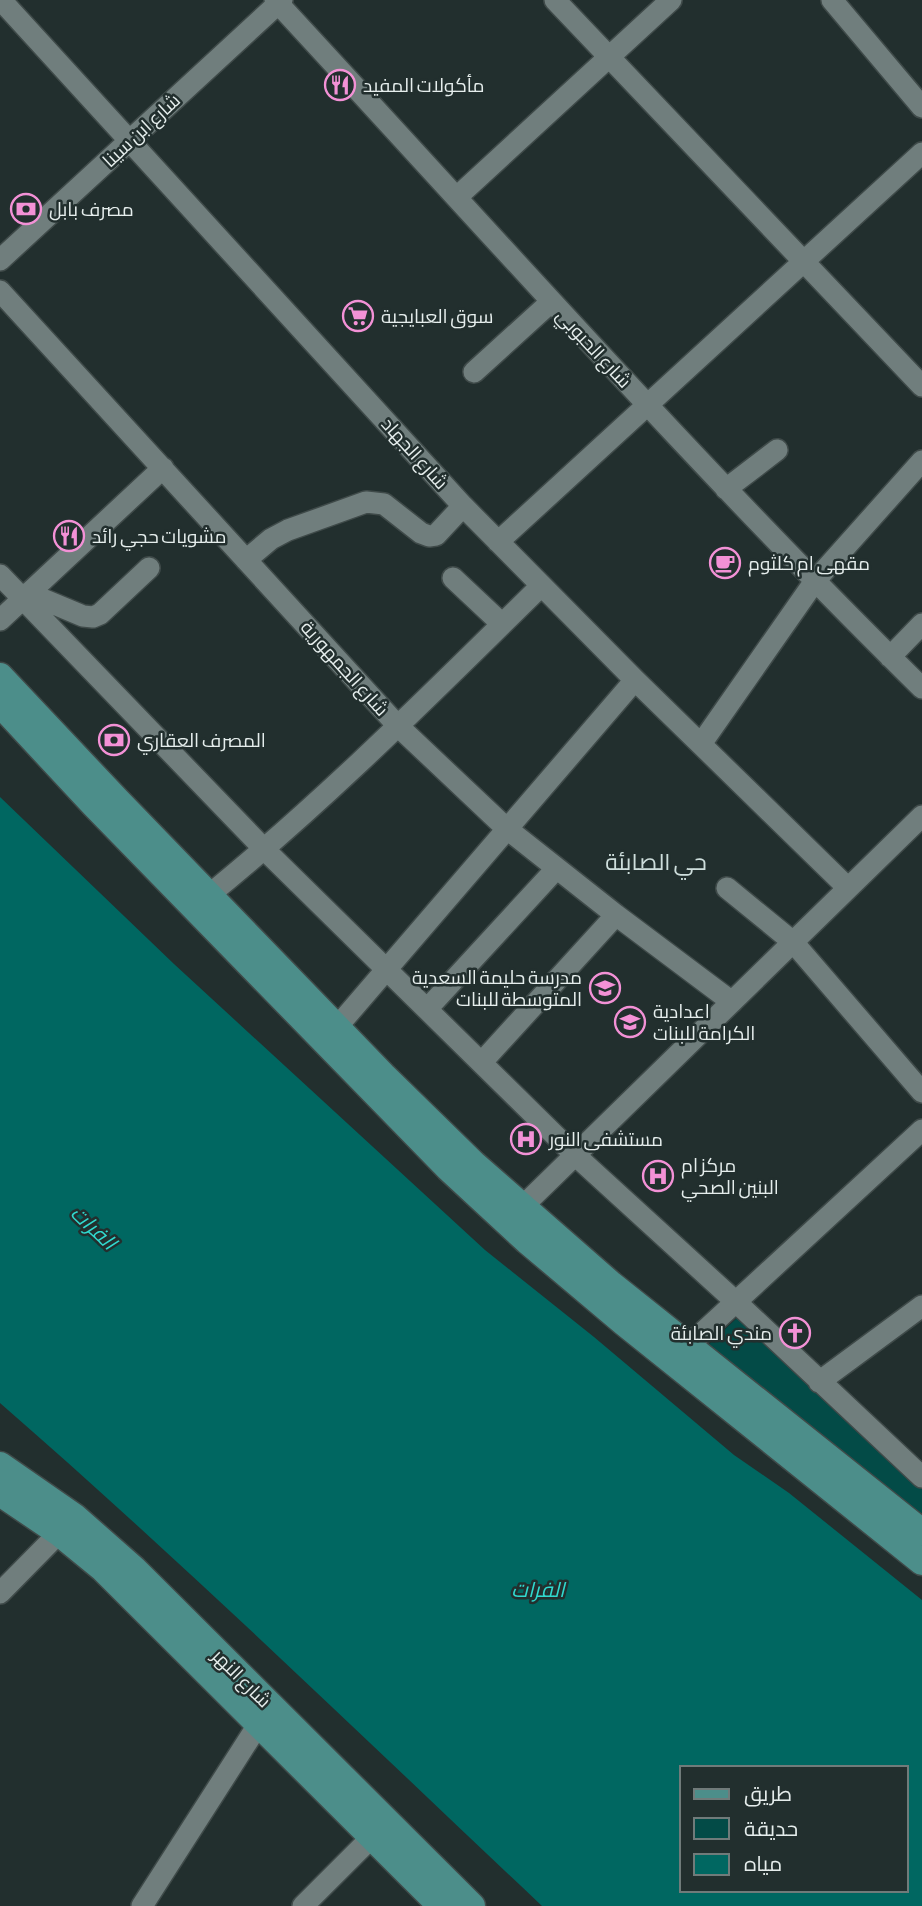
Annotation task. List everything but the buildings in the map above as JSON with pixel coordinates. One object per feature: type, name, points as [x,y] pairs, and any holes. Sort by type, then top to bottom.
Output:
[{"type":"main road","points":[[0,676],[209,895],[262,963],[337,1027],[428,1120],[522,1207],[688,1346],[922,1532]]},
{"type":"main road","points":[[0,704],[262,963],[448,1168],[527,1241],[672,1363],[922,1562]]},
{"type":"main road","name":"شارع النهر","points":[[0,1465],[75,1517],[134,1569],[441,1897]]},
{"type":"main road","name":"شارع النهر","points":[[0,1493],[59,1533],[103,1569],[371,1838],[441,1897],[472,1906]]},
{"type":"street","name":"شارع الجهاد","points":[[1,0],[463,506],[635,680],[848,888]]},
{"type":"street","points":[[555,0],[922,386]]},
{"type":"street","points":[[457,197],[671,0]]},
{"type":"street","points":[[832,0],[922,107]]},
{"type":"street","name":"شارع ابن سينا","points":[[0,260],[278,1]]},
{"type":"street","name":"شارع الحبوبي","points":[[278,1],[646,405],[922,688]]},
{"type":"street","points":[[498,542],[805,261],[919,164]]},
{"type":"street","name":"شارع الجمهورية","points":[[0,291],[398,726],[506,828],[732,1002]]},
{"type":"street","points":[[474,372],[551,302]]},
{"type":"street","points":[[726,489],[777,450]]},
{"type":"street","points":[[701,744],[815,581],[922,461]]},
{"type":"street","points":[[0,620],[163,468]]},
{"type":"street","points":[[246,560],[271,539],[288,530],[366,502],[384,504],[421,533],[429,536],[436,535],[463,506]]},
{"type":"street","points":[[25,596],[93,617],[108,607],[149,568]]},
{"type":"street","points":[[0,575],[25,596],[265,850],[387,967],[575,1155],[922,1477]]},
{"type":"street","points":[[453,578],[502,624]]},
{"type":"street","points":[[209,895],[265,850],[398,726],[541,586]]},
{"type":"street","points":[[890,657],[922,624]]},
{"type":"street","points":[[337,1027],[635,680]]},
{"type":"street","points":[[522,1207],[922,816]]},
{"type":"street","points":[[428,1008],[556,869]]},
{"type":"street","points":[[727,888],[793,942],[922,1093]]},
{"type":"street","points":[[482,1062],[616,915]]},
{"type":"street","points":[[688,1346],[922,1130]]},
{"type":"street","points":[[819,1382],[922,1306]]},
{"type":"street","points":[[0,1593],[59,1533]]},
{"type":"street","points":[[142,1906],[258,1725]]},
{"type":"street","points":[[303,1906],[371,1838]]},
{"type":"green space","points":[[738,1317],[922,1488],[922,1516],[707,1346]]},
{"type":"water","name":"الفرات","points":[[0,797],[174,964],[485,1250],[594,1337],[734,1455],[789,1493],[922,1600],[922,1906],[542,1906],[341,1715],[0,1403]]},
{"type":"place","name":"مأكوﻻت المفيد","points":[[340,85]]},
{"type":"place","name":"مصرف بابل","points":[[26,209]]},
{"type":"place","name":"سوق العبايجية","points":[[358,316]]},
{"type":"place","name":"مشويات حجي رائد","points":[[69,536]]},
{"type":"place","name":"مقهى ام كلثوم","points":[[725,563]]},
{"type":"place","name":"المصرف العقاري","points":[[114,740]]},
{"type":"place","name":"مدرسة حليمة السعدية المتوسطة للبنات","points":[[605,988]]},
{"type":"place","name":"اعدادية الكرامة للبنات","points":[[630,1022]]},
{"type":"place","name":"مستشفى النور","points":[[526,1139]]},
{"type":"place","name":"مركز ام البنين الصحي","points":[[658,1176]]},
{"type":"place","name":"مندي الصابئة","points":[[795,1333]]},
{"type":"district","name":"حي الصابئة","points":[[656,862]]}]
